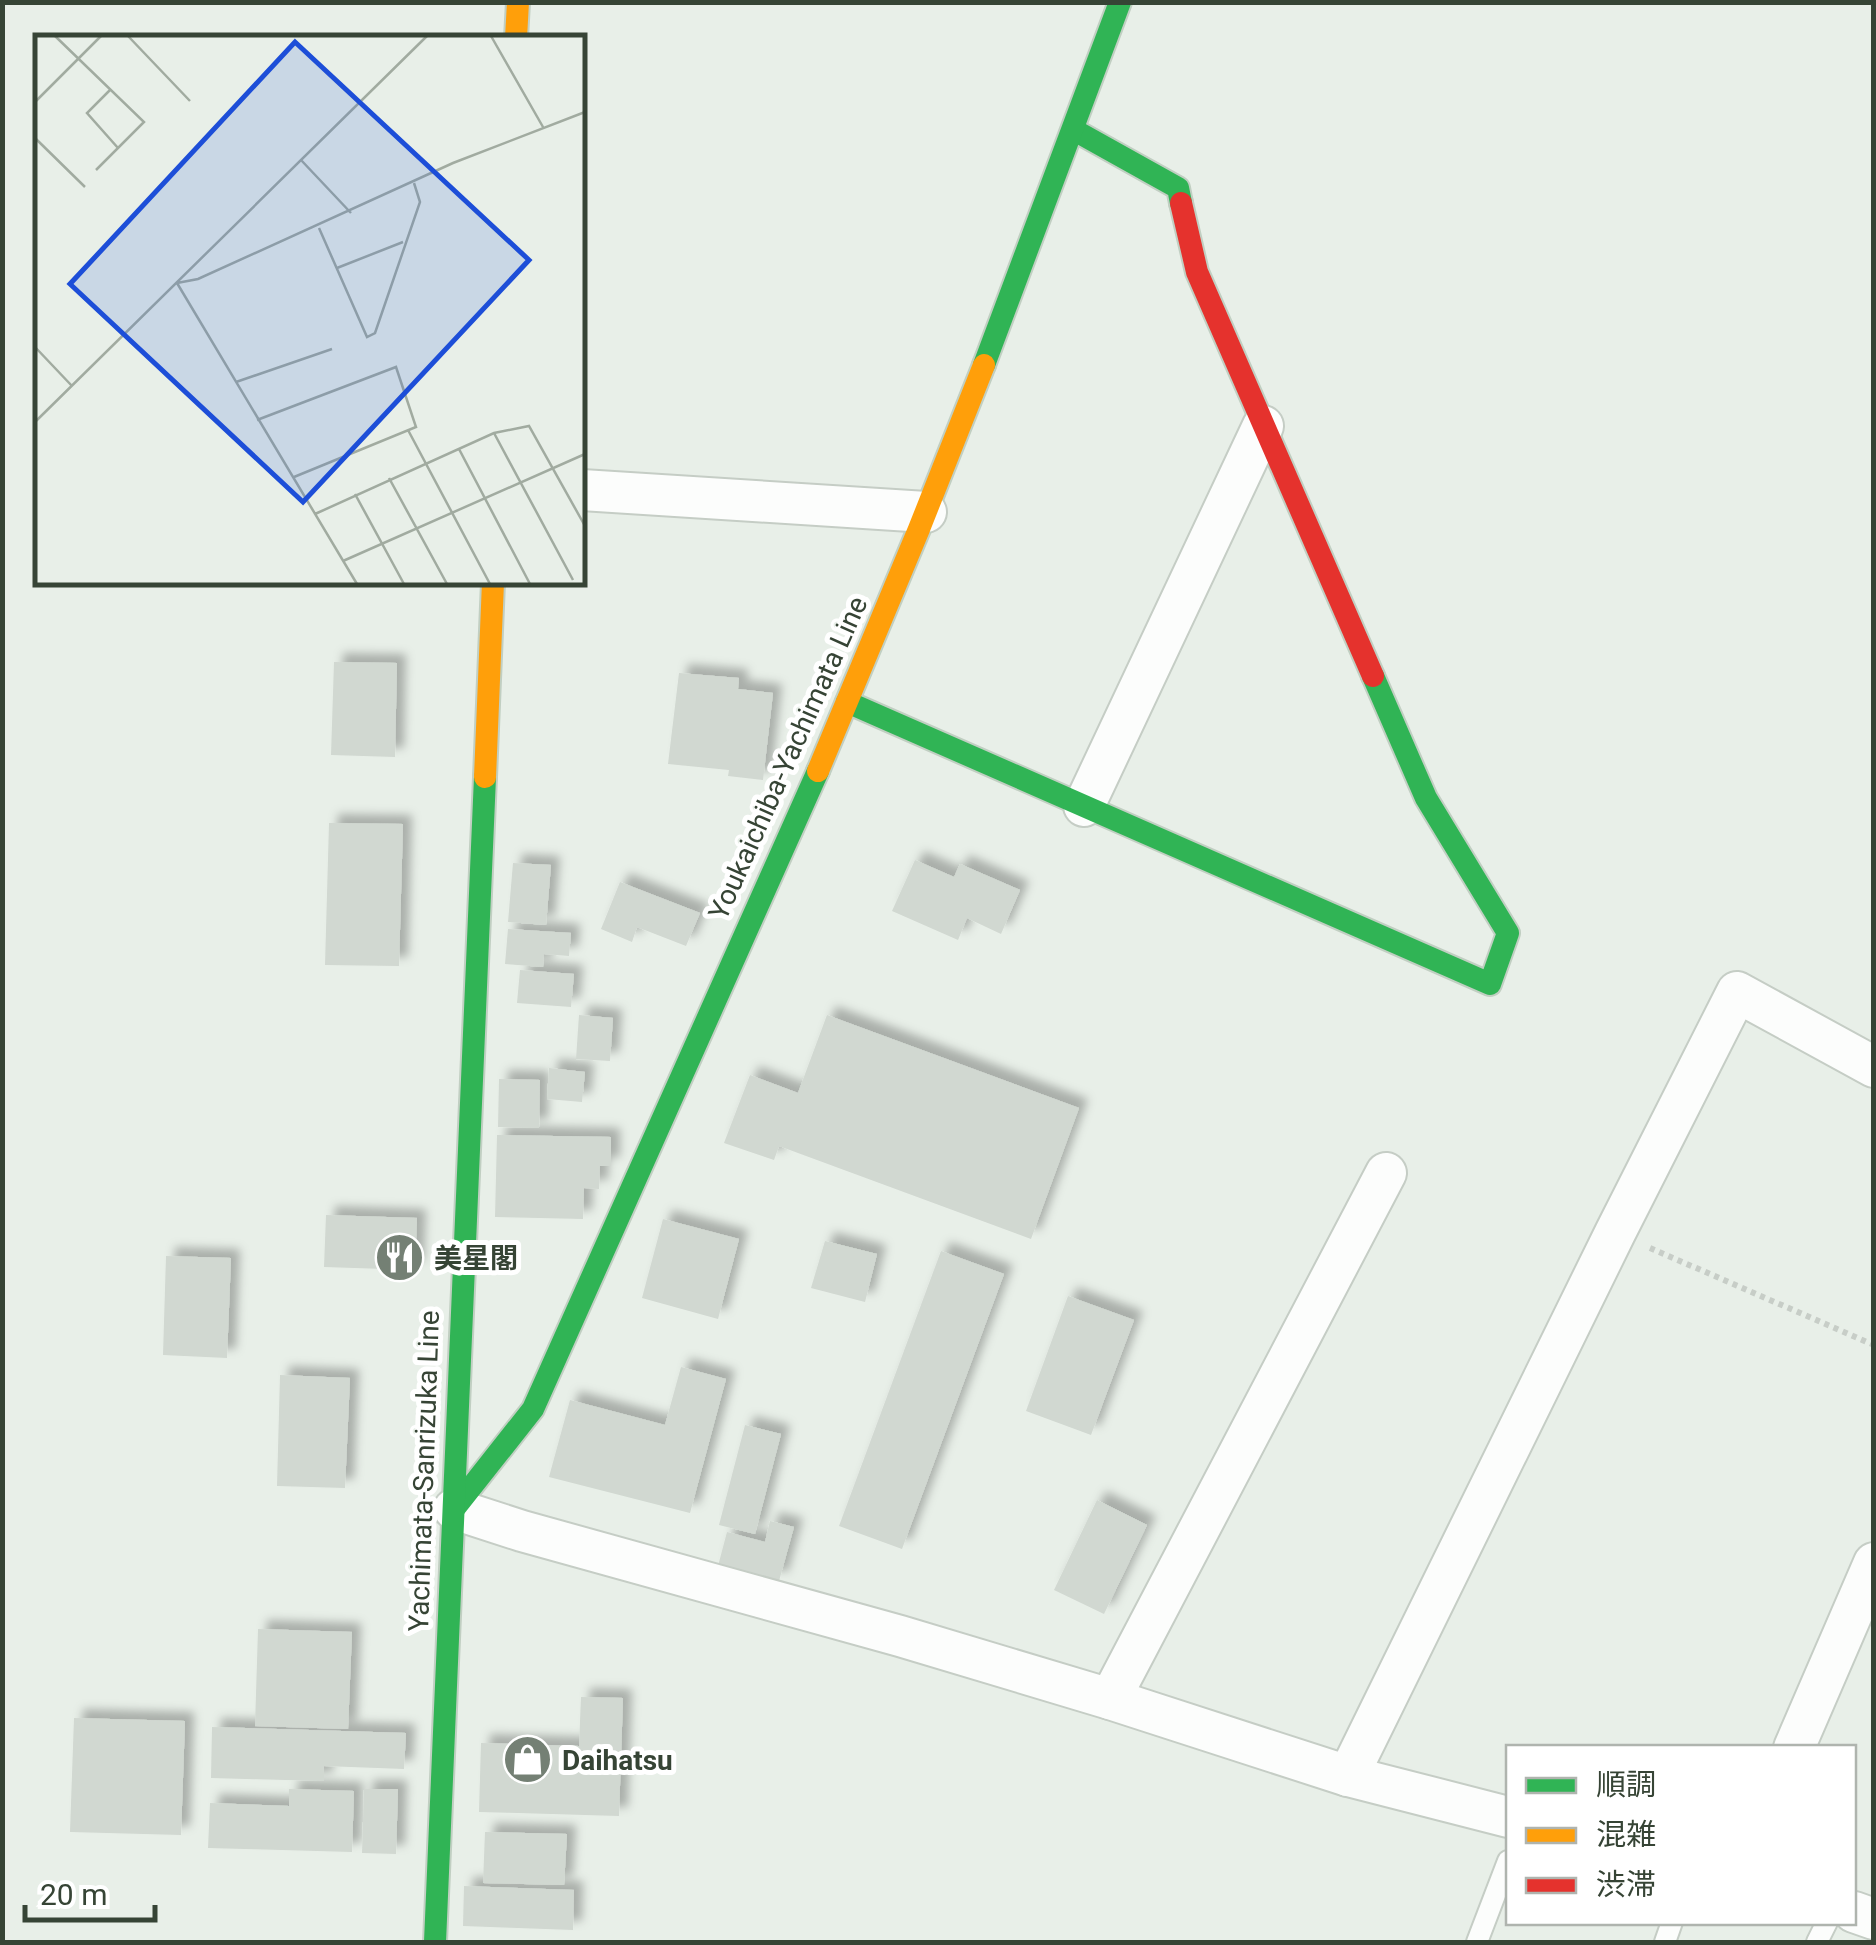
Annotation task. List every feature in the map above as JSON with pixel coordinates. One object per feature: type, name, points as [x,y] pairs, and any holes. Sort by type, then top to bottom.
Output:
[{"type":"main road","points":[[516,35],[518,2]]},
{"type":"main road","name":"Youkaichiba-Yachimata Line","points":[[454,1509],[533,1409],[847,702],[926,512],[1120,2]]},
{"type":"main road","points":[[847,702],[1490,984],[1508,933],[1426,798],[1197,272],[1178,188],[1074,130]]},
{"type":"main road","name":"Yachimata-Sanrizuka Line","points":[[435,1942],[493,585]]},
{"type":"street","points":[[1084,806],[1263,426]]},
{"type":"street","points":[[585,490],[926,512]]},
{"type":"street","points":[[1348,1776],[1737,992],[1874,1067]]},
{"type":"street","points":[[1110,1698],[1386,1173]]},
{"type":"street","points":[[454,1509],[1110,1698],[1348,1776],[1506,1816]]},
{"type":"street","points":[[1795,1745],[1874,1562]]},
{"type":"lane","points":[[1477,1942],[1506,1866]]},
{"type":"path","points":[[1615,1233],[1874,1344]]},
{"type":"building","points":[[334,662],[397,663],[395,757],[331,755]]},
{"type":"building","points":[[679,673],[739,678],[738,689],[773,693],[763,780],[728,776],[729,770],[668,764]]},
{"type":"building","points":[[329,823],[403,824],[399,966],[325,965]]},
{"type":"building","points":[[915,860],[954,877],[960,864],[1020,890],[1001,934],[967,918],[958,940],[892,911]]},
{"type":"building","points":[[513,863],[551,865],[546,925],[508,922]]},
{"type":"building","points":[[620,882],[700,913],[686,946],[637,927],[632,942],[601,929]]},
{"type":"building","points":[[508,929],[571,933],[569,956],[544,954],[543,967],[505,964]]},
{"type":"building","points":[[520,970],[574,974],[571,1007],[517,1003]]},
{"type":"building","points":[[579,1015],[613,1018],[610,1061],[576,1059]]},
{"type":"building","points":[[827,1015],[1079,1108],[1031,1239],[779,1146],[774,1160],[724,1143],[750,1075],[798,1093]]},
{"type":"building","points":[[549,1068],[585,1072],[582,1102],[547,1099]]},
{"type":"building","points":[[499,1079],[540,1080],[539,1128],[498,1127]]},
{"type":"building","points":[[497,1135],[611,1137],[611,1166],[600,1166],[599,1189],[584,1188],[583,1219],[495,1217]]},
{"type":"building","points":[[326,1215],[417,1218],[415,1270],[324,1267]]},
{"type":"building","points":[[663,1219],[739,1239],[718,1319],[642,1298]]},
{"type":"building","points":[[825,1241],[877,1254],[865,1302],[811,1288]]},
{"type":"building","points":[[941,1251],[1004,1274],[902,1549],[839,1526]]},
{"type":"building","points":[[166,1256],[231,1258],[227,1358],[163,1355]]},
{"type":"building","points":[[1068,1296],[1134,1320],[1091,1435],[1026,1411]]},
{"type":"building","points":[[681,1367],[726,1379],[690,1513],[549,1477],[570,1400],[665,1425]]},
{"type":"building","points":[[280,1375],[350,1378],[345,1488],[277,1486]]},
{"type":"building","points":[[745,1425],[781,1434],[755,1534],[719,1525]]},
{"type":"building","points":[[1097,1500],[1147,1525],[1104,1614],[1054,1590]]},
{"type":"building","points":[[770,1521],[794,1527],[779,1581],[718,1566],[727,1532],[765,1542]]},
{"type":"building","points":[[258,1629],[352,1632],[348,1729],[255,1726]]},
{"type":"building","points":[[581,1697],[623,1698],[619,1816],[479,1812],[481,1743],[579,1746]]},
{"type":"building","points":[[74,1718],[185,1721],[181,1835],[70,1832]]},
{"type":"building","points":[[212,1727],[406,1733],[404,1769],[324,1766],[324,1781],[211,1778]]},
{"type":"building","points":[[289,1789],[354,1791],[352,1852],[208,1848],[210,1803],[289,1806]]},
{"type":"building","points":[[364,1789],[398,1789],[396,1854],[362,1853]]},
{"type":"building","points":[[485,1832],[567,1834],[564,1885],[483,1883]]},
{"type":"building","points":[[464,1886],[574,1890],[573,1930],[463,1926]]},
{"type":"traffic: fast","points":[[984,365],[1120,2]]},
{"type":"traffic: fast","points":[[1074,130],[1178,188],[1181,203]]},
{"type":"traffic: fast","points":[[847,702],[1490,984],[1508,933],[1426,798],[1373,676]]},
{"type":"traffic: fast","points":[[454,1509],[533,1409],[818,771]]},
{"type":"traffic: fast","points":[[435,1942],[485,777]]},
{"type":"traffic: slow","points":[[516,35],[518,2]]},
{"type":"traffic: slow","points":[[818,771],[984,365]]},
{"type":"traffic: slow","points":[[485,777],[493,585]]},
{"type":"traffic: jam","points":[[1181,203],[1197,272],[1373,676]]},
{"type":"place","name":"美星閣","points":[[399,1258]]},
{"type":"place","name":"Daihatsu","points":[[527,1760]]}]
